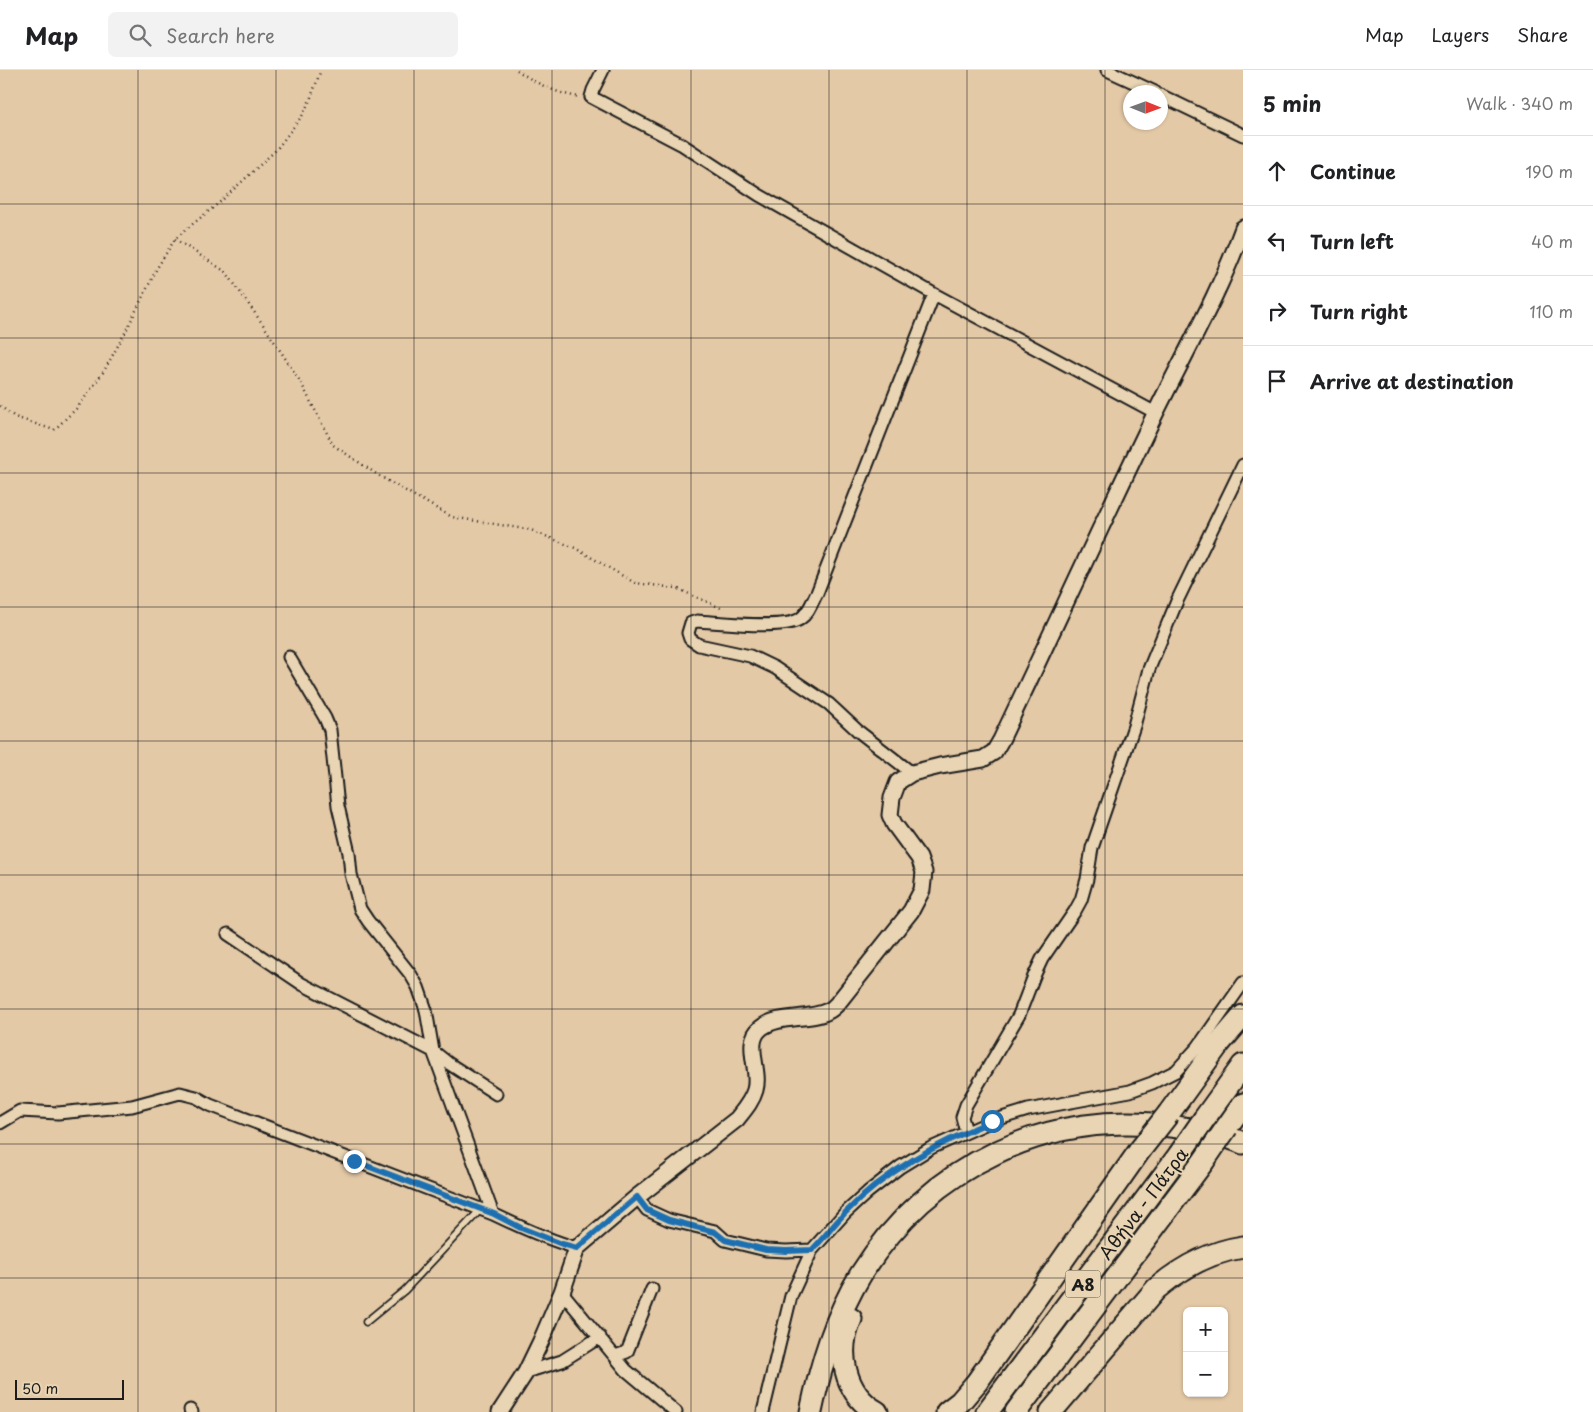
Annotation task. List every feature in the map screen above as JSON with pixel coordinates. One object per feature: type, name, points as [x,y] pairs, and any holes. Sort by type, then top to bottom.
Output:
[{"type":"highway","points":[[947,1412],[960,1402],[977,1382],[1140,1150],[1218,1045],[1243,1016]]},
{"type":"highway","name":"Αθήνα - Πάτρα","points":[[987,1412],[1179,1155],[1243,1065]]},
{"type":"highway","name":"Αθήνα - Πάτρα","points":[[1016,1412],[1203,1162],[1243,1104]]},
{"type":"highway","points":[[811,1412],[822,1366],[834,1328],[861,1274],[911,1212],[944,1184],[974,1164],[1034,1136],[1100,1123],[1122,1122],[1168,1125],[1212,1133],[1243,1143]]},
{"type":"highway","points":[[877,1412],[861,1399],[851,1386],[845,1371],[844,1339],[849,1324],[872,1279],[902,1239],[926,1215],[958,1188],[1016,1156],[1055,1144],[1095,1136],[1136,1135],[1159,1137],[1205,1146],[1243,1158]]},
{"type":"highway","points":[[1050,1412],[1141,1304],[1161,1284],[1190,1264],[1210,1255],[1243,1247]]},
{"type":"street","points":[[603,70],[591,97],[681,144],[759,195],[934,294],[1156,413]]},
{"type":"street","points":[[1107,70],[1140,85]]},
{"type":"street","points":[[1168,99],[1243,134]]},
{"type":"street","points":[[500,1412],[526,1372],[541,1341],[562,1292],[577,1248],[637,1197],[737,1119],[755,1090],[757,1075],[752,1043],[755,1033],[764,1026],[818,1015],[828,1011],[837,1004],[910,911],[922,890],[924,872],[919,858],[894,824],[890,815],[890,808],[898,782],[912,773],[940,766],[983,760],[994,752],[1204,317],[1232,257],[1243,228]]},
{"type":"street","points":[[912,773],[858,731],[829,704],[775,668],[750,656],[699,645],[690,638],[688,633],[691,623],[697,621],[788,624],[800,619],[809,610],[934,294]]},
{"type":"street","points":[[966,1132],[962,1117],[966,1105],[1019,1015],[1042,958],[1076,911],[1081,900],[1087,879],[1092,848],[1134,726],[1149,669],[1177,601],[1243,465]]},
{"type":"street","points":[[289,657],[322,712],[330,730],[338,806],[360,909],[418,987],[426,1010],[433,1051],[494,1214]]},
{"type":"street","points":[[228,934],[302,984],[433,1051],[496,1094]]},
{"type":"street","points":[[763,1412],[790,1296],[812,1250],[845,1213],[868,1192],[900,1167],[931,1148],[992,1121],[1028,1110],[1130,1091],[1176,1071],[1198,1047],[1243,983]]},
{"type":"street","points":[[0,1122],[20,1110],[58,1113],[132,1106],[180,1093],[196,1097],[210,1106],[494,1214],[521,1228],[577,1248]]},
{"type":"street","points":[[637,1197],[647,1210],[669,1220],[715,1232],[725,1240],[766,1250],[812,1250]]},
{"type":"street","points":[[615,1356],[627,1352],[652,1289]]},
{"type":"street","points":[[562,1292],[626,1370],[676,1412]]},
{"type":"street","points":[[526,1372],[562,1361],[600,1337]]},
{"type":"lane","points":[[366,1322],[405,1290],[481,1209]]},
{"type":"path","points":[[0,406],[15,417],[54,430],[78,407],[114,353],[157,268],[175,239],[219,203],[276,150],[302,116],[321,70]]},
{"type":"path","points":[[517,70],[530,79],[562,93],[591,97]]},
{"type":"path","points":[[175,239],[226,272],[300,381],[333,445],[381,477],[452,517],[531,530],[575,548],[635,583],[676,588],[730,612]]},
{"type":"route","points":[[354,1161],[494,1214],[521,1228],[562,1244],[577,1248],[637,1197],[647,1210],[669,1220],[691,1224],[715,1232],[725,1240],[766,1250],[812,1250],[845,1213],[900,1167],[931,1148],[992,1121]]}]
